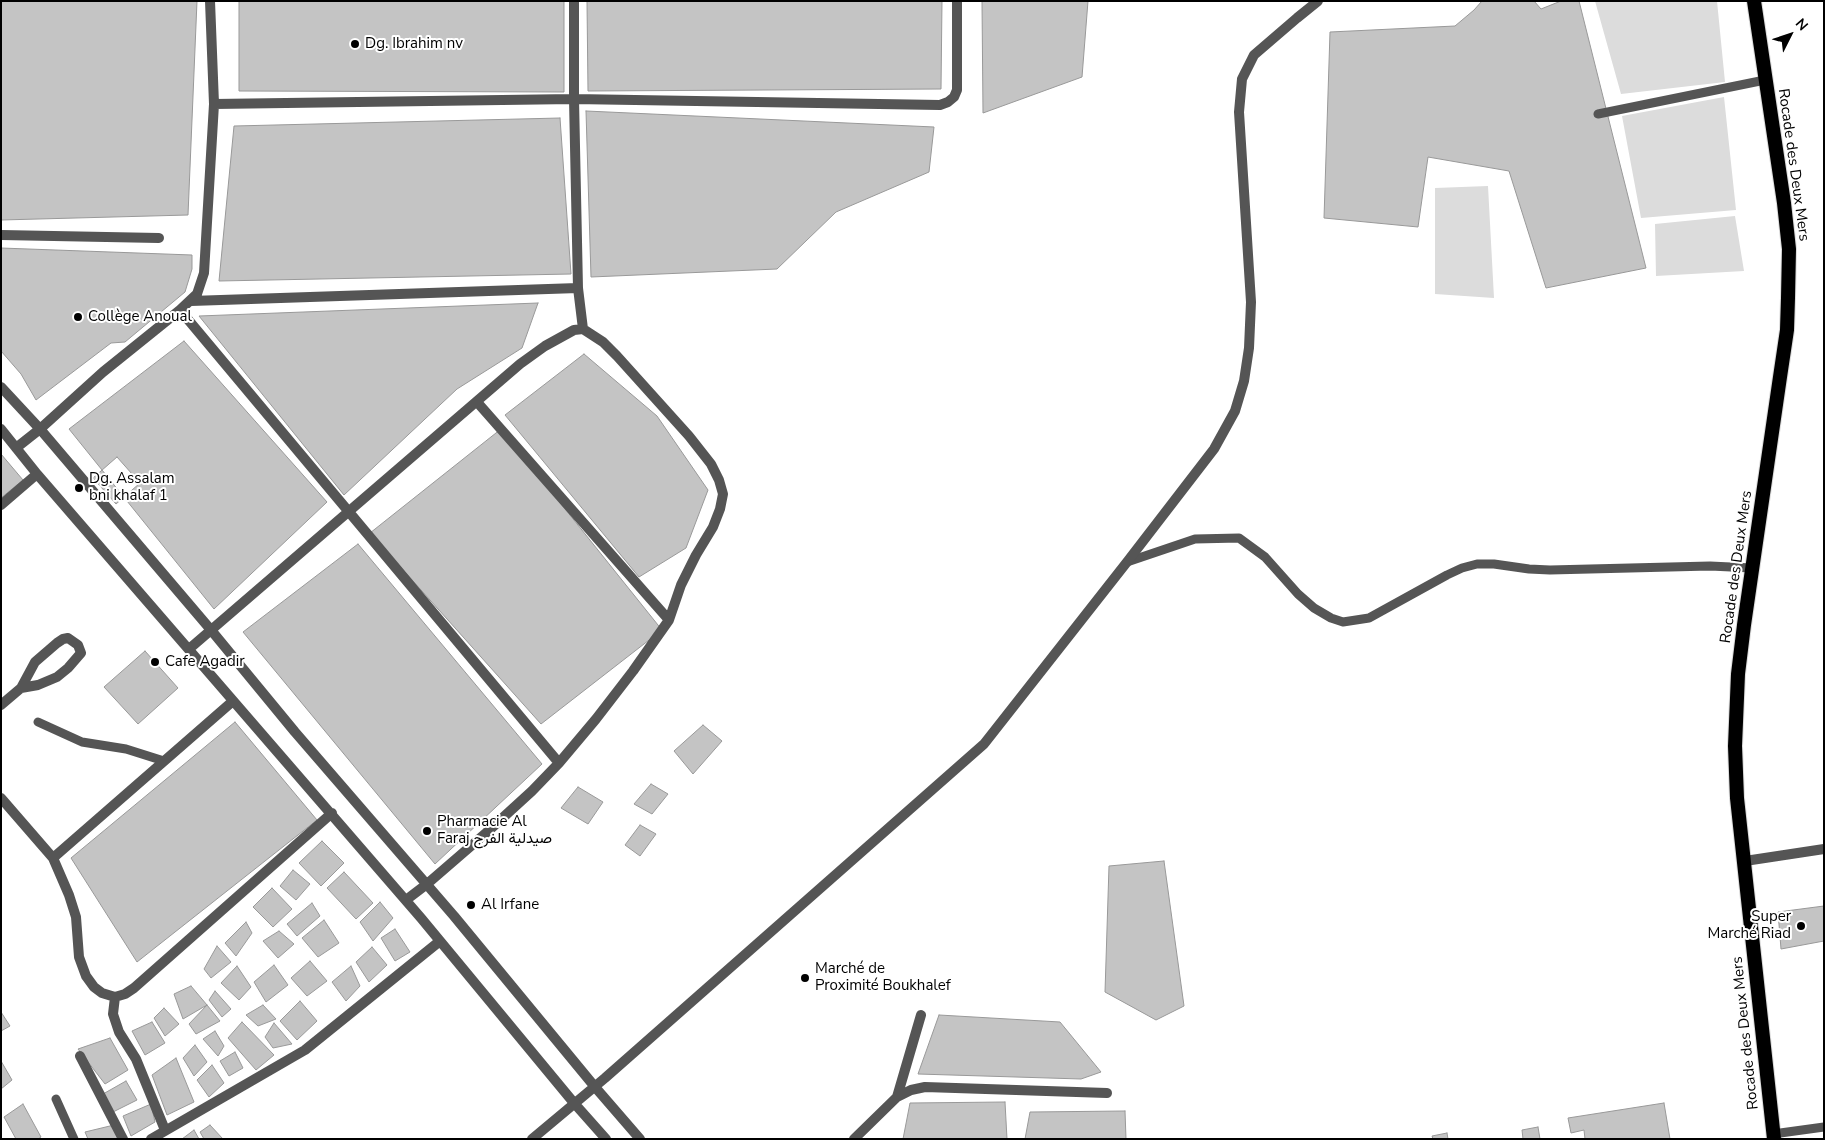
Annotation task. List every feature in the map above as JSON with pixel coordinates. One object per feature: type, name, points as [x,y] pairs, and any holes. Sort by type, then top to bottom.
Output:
[{"type":"highway","name":"Rocade des Deux Mers","points":[[1754,1],[1784,202],[1788,250],[1788,298],[1787,330],[1738,674],[1734,746],[1737,798],[1773,1136]]},
{"type":"street","points":[[16,448],[197,294],[204,273],[214,104],[210,1]]},
{"type":"street","points":[[574,1],[578,288],[583,329]]},
{"type":"street","points":[[214,104],[574,99],[940,105],[954,97],[957,90],[957,1]]},
{"type":"street","points":[[532,1139],[595,1087],[984,744],[1214,449],[1235,411],[1244,381],[1249,348],[1251,302],[1240,118],[1242,79],[1254,55],[1318,1]]},
{"type":"street","points":[[1,235],[159,238]]},
{"type":"street","points":[[191,301],[578,288]]},
{"type":"street","points":[[180,310],[559,762]]},
{"type":"street","points":[[189,649],[520,364],[545,346],[574,330],[583,329],[603,342],[689,436],[712,464],[723,494],[720,510],[713,527],[680,586],[669,620],[596,719],[532,791],[427,884],[406,900]]},
{"type":"street","points":[[1,387],[40,429],[295,732],[427,884],[640,1139]]},
{"type":"street","points":[[477,402],[669,620]]},
{"type":"street","points":[[1,429],[37,474],[332,813],[606,1139]]},
{"type":"street","points":[[1,505],[37,474]]},
{"type":"street","points":[[1,705],[20,688],[36,662],[57,643],[68,638],[78,644],[81,653],[57,677],[38,685],[20,688]]},
{"type":"street","points":[[53,858],[233,701]]},
{"type":"street","points":[[1,798],[53,858],[76,917],[79,957],[82,968],[94,987],[102,993],[115,997],[125,994],[134,988],[332,813]]},
{"type":"street","points":[[1745,861],[1824,849]]},
{"type":"street","points":[[151,1139],[305,1050],[440,941]]},
{"type":"street","points":[[115,997],[113,1014],[120,1032],[136,1059],[165,1130]]},
{"type":"street","points":[[897,1096],[921,1015]]},
{"type":"street","points":[[80,1056],[123,1139]]},
{"type":"street","points":[[854,1139],[897,1096],[925,1087],[1107,1093]]},
{"type":"lane","points":[[1598,114],[1765,80]]},
{"type":"lane","points":[[1127,562],[1195,539],[1239,538],[1265,557],[1298,594],[1314,608],[1331,618],[1343,622],[1369,618],[1447,575],[1477,564],[1550,570],[1710,566],[1752,568]]},
{"type":"lane","points":[[38,722],[82,742],[126,749],[164,761]]},
{"type":"lane","points":[[56,1099],[74,1139]]},
{"type":"lane","points":[[1773,1136],[1824,1127]]},
{"type":"shaded area","points":[[1595,1],[1717,1],[1725,82],[1621,94]]},
{"type":"shaded area","points":[[1724,97],[1736,210],[1641,218],[1622,116]]},
{"type":"shaded area","points":[[1488,186],[1494,298],[1435,294],[1435,188]]},
{"type":"shaded area","points":[[1735,216],[1744,271],[1656,276],[1655,224]]},
{"type":"building","points":[[1,1],[197,1],[188,215],[1,220]]},
{"type":"building","points":[[239,1],[564,1],[564,92],[239,91]]},
{"type":"building","points":[[587,1],[942,1],[941,89],[588,91]]},
{"type":"building","points":[[982,1],[1088,1],[1082,77],[983,113]]},
{"type":"building","points":[[1482,1],[1534,1],[1541,9],[1561,1],[1579,1],[1646,268],[1546,288],[1509,171],[1428,157],[1418,227],[1324,218],[1330,32],[1455,26]]},
{"type":"building","points":[[586,111],[934,127],[929,172],[836,212],[777,269],[591,277]]},
{"type":"building","points":[[560,118],[571,274],[219,281],[234,126]]},
{"type":"building","name":"Collège Anoual","points":[[1,248],[192,255],[192,269],[185,292],[125,342],[111,343],[36,400],[21,374],[1,351]]},
{"type":"building","points":[[538,303],[522,348],[457,389],[344,495],[199,316]]},
{"type":"building","points":[[184,341],[327,502],[214,609],[69,429]]},
{"type":"building","points":[[584,354],[657,416],[708,490],[686,548],[639,577],[505,415]]},
{"type":"building","points":[[501,429],[662,630],[541,724],[370,533]]},
{"type":"building","points":[[1,454],[23,480],[1,498]]},
{"type":"building","points":[[117,457],[140,483],[116,504],[93,478]]},
{"type":"building","points":[[358,544],[542,764],[435,864],[243,632]]},
{"type":"building","points":[[145,651],[178,688],[138,724],[104,687]]},
{"type":"building","points":[[235,722],[317,820],[137,962],[71,858]]},
{"type":"building","points":[[703,725],[722,741],[693,774],[674,751]]},
{"type":"building","points":[[651,784],[668,794],[652,814],[634,804]]},
{"type":"building","points":[[578,787],[603,802],[588,824],[561,808]]},
{"type":"building","points":[[640,825],[656,834],[640,856],[625,845]]},
{"type":"building","points":[[322,841],[344,863],[321,886],[299,863]]},
{"type":"building","points":[[1164,861],[1184,1006],[1156,1020],[1105,992],[1109,866]]},
{"type":"building","points":[[293,870],[310,884],[296,900],[280,886]]},
{"type":"building","points":[[344,872],[373,903],[356,919],[327,888]]},
{"type":"building","points":[[272,888],[292,909],[273,927],[253,907]]},
{"type":"building","points":[[380,902],[393,918],[373,941],[360,922]]},
{"type":"building","points":[[312,903],[320,916],[297,936],[287,924]]},
{"type":"building","name":"Super Marché Riad","points":[[1824,906],[1824,941],[1781,949],[1778,912]]},
{"type":"building","points":[[324,920],[339,943],[318,957],[302,938]]},
{"type":"building","points":[[246,922],[252,933],[236,956],[225,943]]},
{"type":"building","points":[[395,929],[410,952],[395,961],[381,938]]},
{"type":"building","points":[[279,931],[294,944],[278,958],[263,941]]},
{"type":"building","points":[[217,946],[231,962],[211,978],[204,969]]},
{"type":"building","points":[[372,947],[387,965],[369,982],[356,962]]},
{"type":"building","points":[[310,961],[327,981],[307,996],[291,978]]},
{"type":"building","points":[[274,965],[288,985],[266,1002],[254,982]]},
{"type":"building","points":[[237,966],[251,987],[239,1000],[221,983]]},
{"type":"building","points":[[351,966],[360,986],[346,1001],[332,982]]},
{"type":"building","points":[[191,986],[207,1005],[183,1019],[174,994]]},
{"type":"building","points":[[215,991],[231,1009],[222,1017],[209,1000]]},
{"type":"building","points":[[300,1001],[317,1021],[297,1040],[280,1021]]},
{"type":"building","points":[[207,1005],[220,1021],[196,1034],[189,1024]]},
{"type":"building","points":[[263,1005],[276,1019],[258,1026],[246,1015]]},
{"type":"building","points":[[164,1008],[179,1024],[165,1036],[154,1018]]},
{"type":"building","points":[[1,1012],[10,1026],[1,1031]]},
{"type":"building","points":[[939,1015],[1060,1022],[1101,1072],[1081,1079],[918,1074]]},
{"type":"building","points":[[152,1022],[165,1043],[145,1055],[132,1031]]},
{"type":"building","points":[[242,1022],[274,1055],[256,1070],[228,1038]]},
{"type":"building","points":[[274,1023],[292,1044],[273,1048],[265,1037]]},
{"type":"building","points":[[215,1031],[224,1046],[218,1056],[203,1039]]},
{"type":"building","points":[[110,1038],[128,1070],[105,1084],[78,1049]]},
{"type":"building","points":[[195,1045],[207,1062],[194,1076],[183,1058]]},
{"type":"building","points":[[235,1052],[243,1068],[229,1076],[220,1061]]},
{"type":"building","points":[[176,1058],[194,1102],[167,1115],[152,1075]]},
{"type":"building","points":[[1,1061],[12,1080],[1,1089]]},
{"type":"building","points":[[212,1065],[224,1083],[209,1097],[197,1080]]},
{"type":"building","points":[[126,1081],[137,1100],[113,1112],[103,1094]]},
{"type":"building","points":[[1005,1102],[1007,1139],[903,1139],[910,1103]]},
{"type":"building","points":[[1664,1103],[1670,1139],[1585,1139],[1584,1130],[1571,1133],[1568,1118]]},
{"type":"building","points":[[23,1104],[41,1137],[38,1139],[16,1139],[4,1117]]},
{"type":"building","points":[[151,1104],[155,1122],[131,1136],[123,1116]]},
{"type":"building","points":[[1125,1111],[1126,1139],[1025,1139],[1030,1112]]},
{"type":"building","points":[[114,1125],[118,1139],[88,1139],[85,1132]]},
{"type":"building","points":[[210,1125],[223,1139],[204,1139],[200,1132]]},
{"type":"building","points":[[1538,1127],[1540,1139],[1523,1139],[1522,1130]]},
{"type":"building","points":[[194,1130],[199,1139],[182,1139]]},
{"type":"building","points":[[1447,1133],[1448,1139],[1433,1139],[1432,1136]]},
{"type":"place","name":"Dg. Ibrahim nv","points":[[355,44]]},
{"type":"place","name":"Collège Anoual","points":[[78,317]]},
{"type":"place","name":"Dg. Assalam bni khalaf 1","points":[[79,488]]},
{"type":"place","name":"Cafe Agadir","points":[[155,662]]},
{"type":"place","name":"Pharmacie Al Faraj صيدلية الفرج","points":[[427,831]]},
{"type":"place","name":"Al Irfane","points":[[471,905]]},
{"type":"place","name":"Super Marché Riad","points":[[1801,926]]},
{"type":"place","name":"Marché de Proximité Boukhalef","points":[[805,978]]}]
